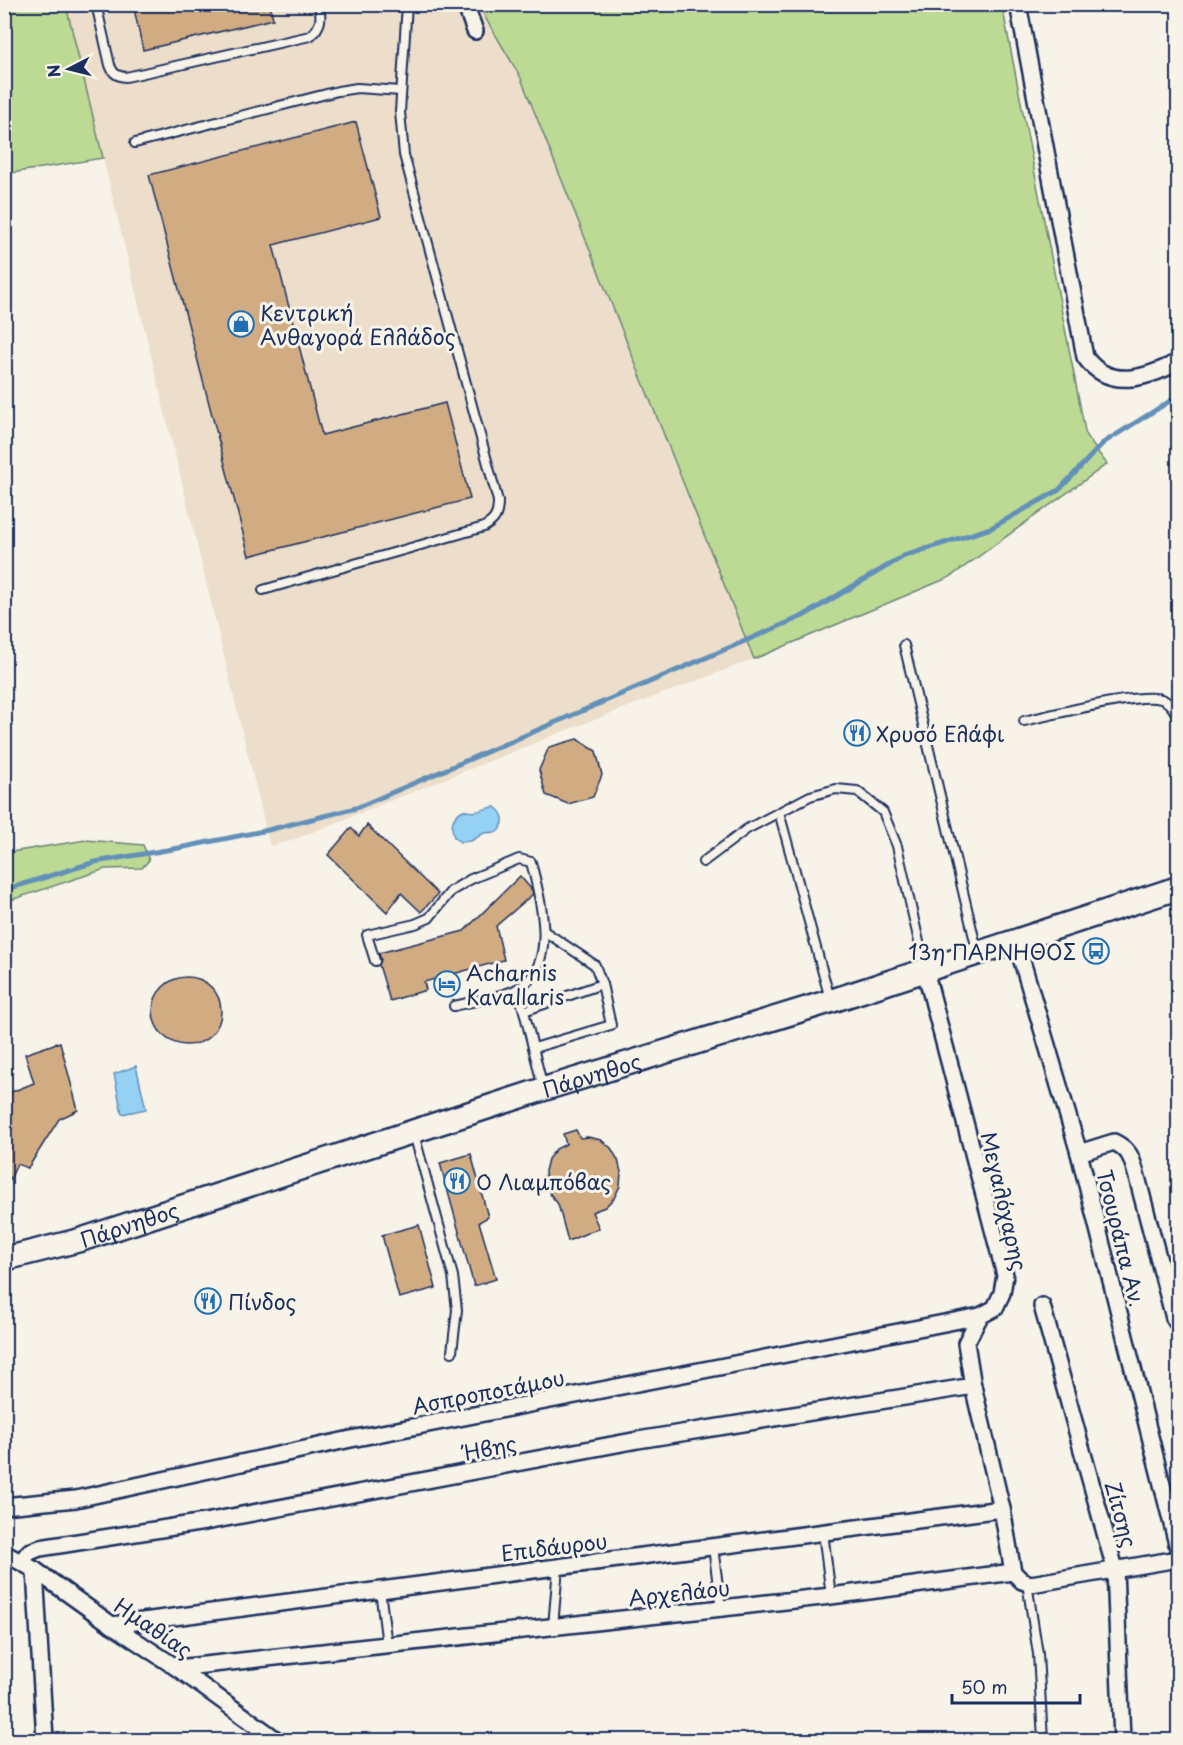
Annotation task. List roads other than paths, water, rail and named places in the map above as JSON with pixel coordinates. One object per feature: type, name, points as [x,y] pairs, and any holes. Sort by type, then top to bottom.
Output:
[{"type":"main road","name":"Πάρνηθος","points":[[4,1259],[80,1240],[544,1089],[831,1001],[1179,888]]},
{"type":"street","points":[[465,4],[475,31]]},
{"type":"street","points":[[1018,4],[1085,357],[1098,372],[1117,379],[1150,375],[1179,362]]},
{"type":"street","name":"Τσουράπα Αν.","points":[[1016,941],[1079,1153],[1179,1548]]},
{"type":"street","name":"Μεγαλόχαρης","points":[[925,970],[1005,1275],[1002,1293],[995,1308],[980,1316],[966,1343],[973,1386],[1002,1509],[1013,1572]]},
{"type":"street","points":[[1079,1153],[1114,1142],[1125,1147],[1131,1157],[1174,1318],[1179,1324]]},
{"type":"street","name":"Ζίτσης","points":[[1042,1306],[1115,1569],[1122,1740]]},
{"type":"street","name":"Ασπροποτάμου","points":[[4,1506],[76,1499],[351,1439],[980,1316]]},
{"type":"street","name":"Ήβης","points":[[21,1562],[29,1552],[40,1548],[205,1522],[638,1440],[973,1386]]},
{"type":"street","name":"Επιδάυρου","points":[[112,1625],[1002,1509]]},
{"type":"street","name":"Ημαθίας","points":[[4,1553],[35,1570],[277,1740]]},
{"type":"street","points":[[1013,1572],[1027,1583],[1179,1559]]},
{"type":"street","points":[[35,1570],[45,1740]]},
{"type":"street","name":"Αρχελάου","points":[[177,1668],[721,1609],[1013,1572]]},
{"type":"lane","points":[[96,4],[112,72],[126,77],[310,36],[321,22],[319,4]]},
{"type":"lane","points":[[263,590],[484,527],[493,522],[498,512],[498,501],[400,133],[407,4]]},
{"type":"lane","points":[[135,143],[338,91],[357,88],[401,91]]},
{"type":"lane","points":[[904,645],[978,954]]},
{"type":"lane","points":[[1024,721],[1140,698],[1162,699],[1176,711],[1179,718]]},
{"type":"lane","points":[[703,862],[747,829],[810,796],[836,789],[857,791],[883,812],[897,846],[925,970]]},
{"type":"lane","points":[[779,812],[831,1001]]},
{"type":"lane","points":[[375,961],[368,935],[415,924],[429,918],[451,891],[471,879],[519,859],[531,861],[541,902],[544,932],[536,973],[517,989],[454,1006]]},
{"type":"lane","points":[[534,1047],[611,1025],[602,984],[595,965],[544,932]]},
{"type":"lane","points":[[524,1011],[602,984]]},
{"type":"lane","points":[[517,989],[544,1089]]},
{"type":"lane","points":[[413,1132],[453,1276],[457,1310],[452,1352]]},
{"type":"lane","points":[[823,1532],[831,1596]]},
{"type":"lane","points":[[713,1547],[721,1609]]},
{"type":"lane","points":[[553,1627],[558,1567]]},
{"type":"lane","points":[[1027,1583],[1038,1654],[1043,1740]]},
{"type":"lane","points":[[380,1590],[387,1645]]},
{"type":"water","points":[[495,807],[503,819],[502,826],[497,832],[484,833],[471,841],[460,842],[454,837],[452,828],[454,818],[463,810],[475,812]]},
{"type":"water","points":[[136,1066],[146,1109],[122,1114],[114,1074]]},
{"type":"waterway","points":[[4,890],[95,862],[268,830],[356,808],[803,616],[904,556],[991,528],[1059,490],[1103,443],[1178,396]]},
{"type":"place","name":"Κεντρική Ανθαγορά Ελλάδος","points":[[241,324]]},
{"type":"place","name":"Χρυσό Ελάφι","points":[[857,733]]},
{"type":"place","name":"13η ΠΑΡΝΗΘΟΣ","points":[[1096,951]]},
{"type":"place","name":"Acharnis Kavallaris","points":[[447,984]]},
{"type":"place","name":"Ο Λιαμπόβας","points":[[457,1181]]},
{"type":"place","name":"Πίνδος","points":[[208,1301]]}]
